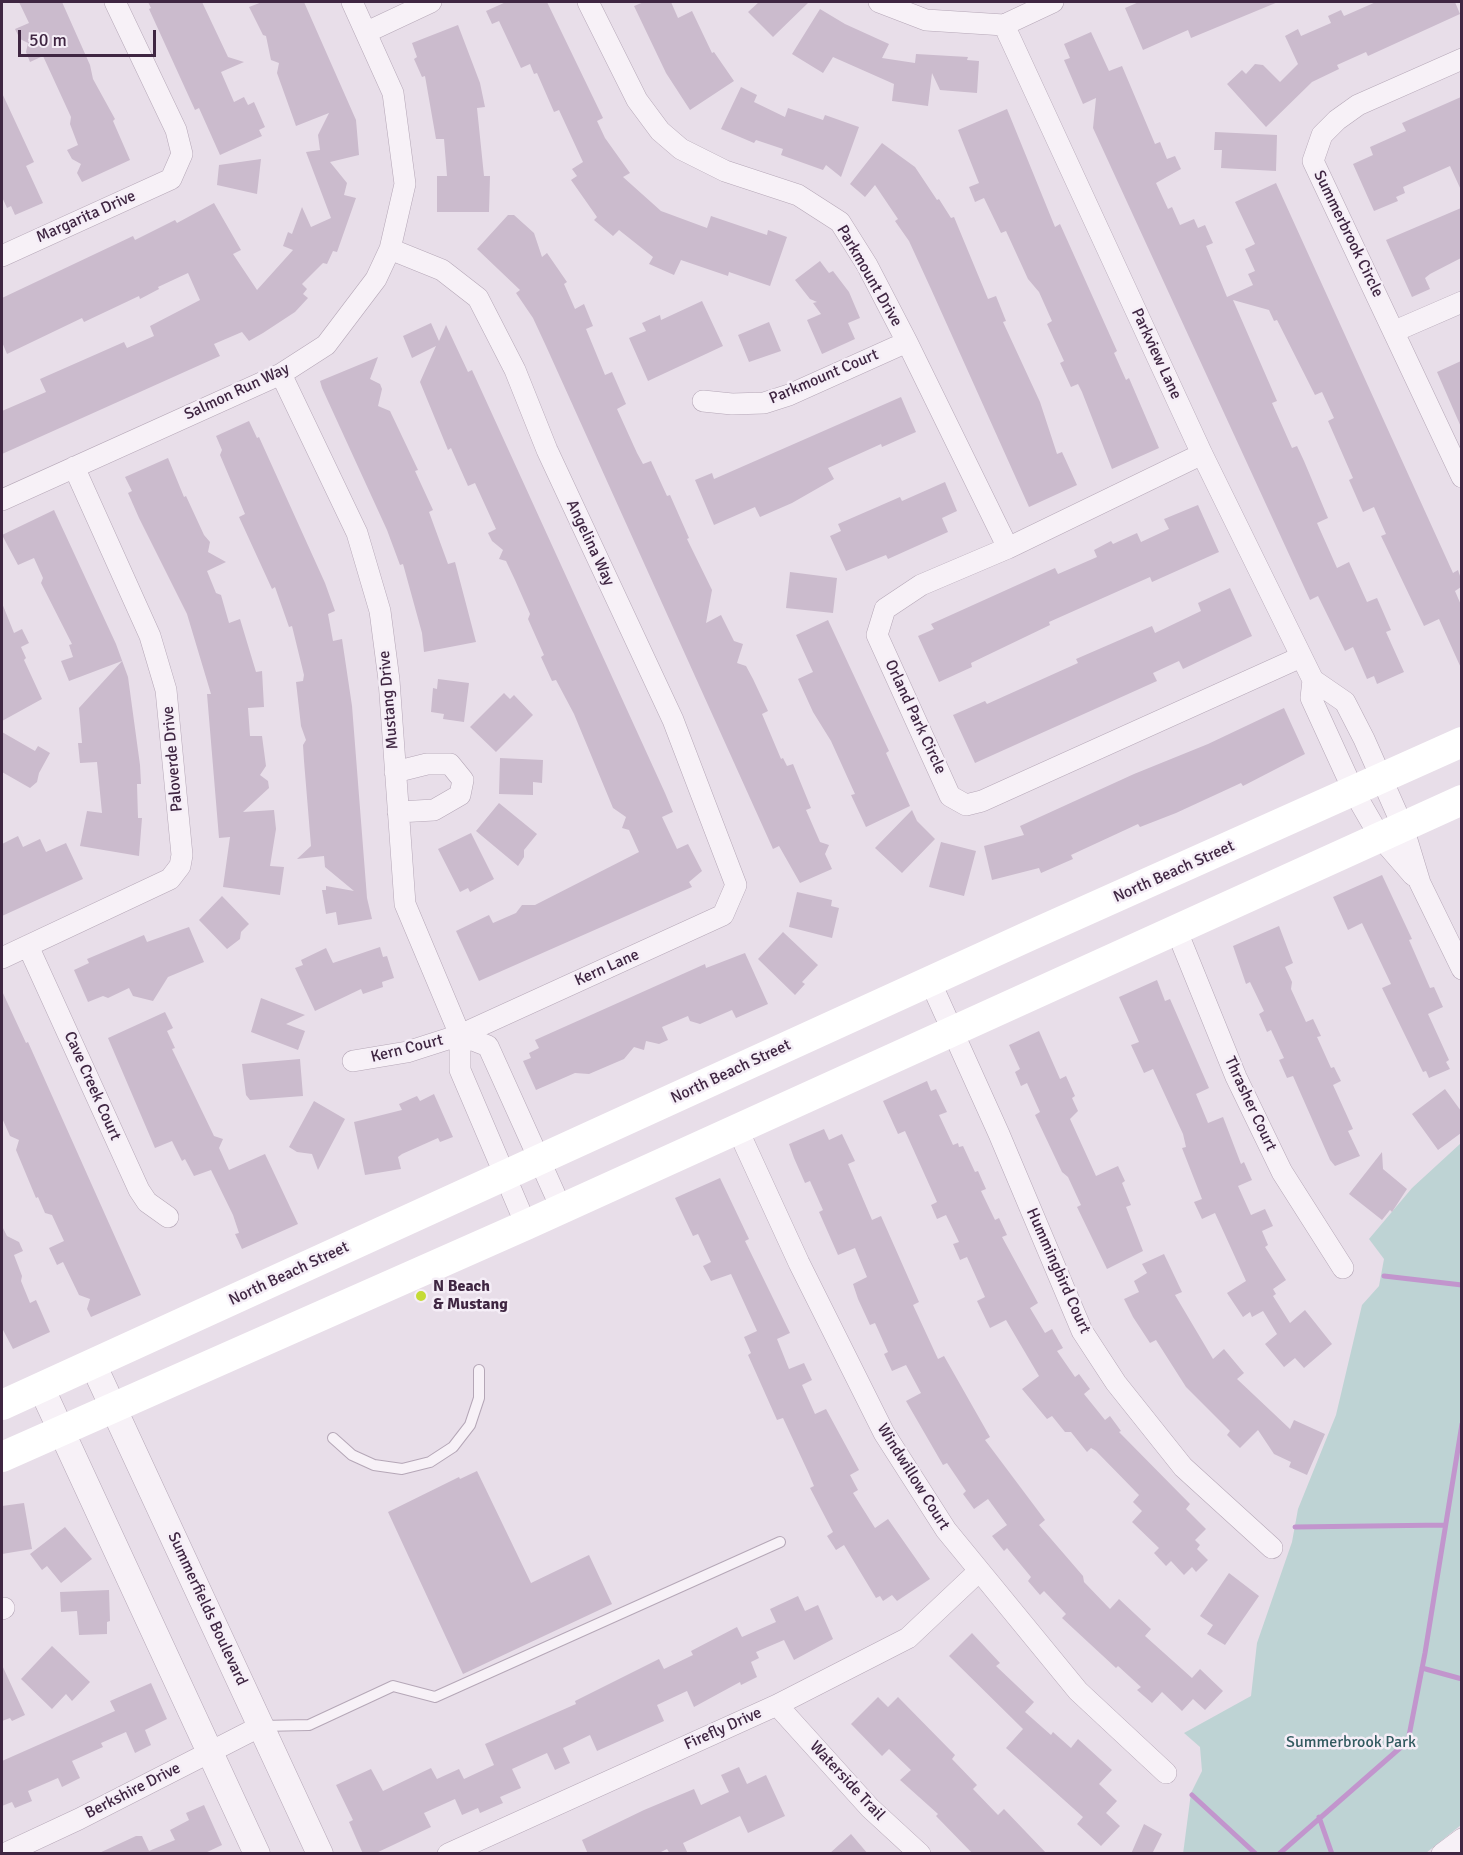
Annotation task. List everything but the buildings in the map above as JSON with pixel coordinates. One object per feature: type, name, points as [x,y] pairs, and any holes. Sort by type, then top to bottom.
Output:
[{"type":"main road","name":"North Beach Street","points":[[2,1405],[930,981],[1461,742]]},
{"type":"main road","points":[[2,1457],[526,1225],[1461,800]]},
{"type":"street","name":"Margarita Drive","points":[[2,256],[171,179],[182,154],[176,130],[115,2]]},
{"type":"street","name":"Salmon Run Way","points":[[2,500],[281,374],[326,345],[376,279],[390,249],[405,184],[393,93],[352,2]]},
{"type":"street","points":[[367,32],[431,2]]},
{"type":"street","name":"Parkmount Drive","points":[[588,2],[637,100],[660,131],[690,153],[726,171],[798,195],[840,222],[867,265],[907,342],[1008,548]]},
{"type":"street","points":[[879,2],[926,20],[1004,25],[1053,2]]},
{"type":"street","name":"Parkview Lane","points":[[1004,25],[1202,454],[1301,657],[1313,680],[1345,702],[1382,779],[1391,832]]},
{"type":"street","name":"Summerbrook Circle","points":[[1461,59],[1358,105],[1329,128],[1316,149],[1313,161],[1395,331],[1461,477]]},
{"type":"street","name":"Angelina Way","points":[[390,249],[442,270],[478,298],[515,370],[547,450],[673,720],[736,885]]},
{"type":"street","points":[[1395,331],[1461,302]]},
{"type":"street","name":"Parkmount Court","points":[[703,401],[732,404],[764,402],[789,395],[907,342]]},
{"type":"street","name":"Mustang Drive","points":[[281,374],[357,533],[380,611],[389,680],[405,904],[460,1035],[460,1070],[526,1225]]},
{"type":"street","name":"Orland Park Circle","points":[[1202,454],[1008,548],[921,585],[885,609],[877,635],[950,796],[966,806],[982,801],[1301,657]]},
{"type":"street","name":"Paloverde Drive","points":[[2,958],[170,879],[180,866],[182,855],[166,690],[150,636],[74,467]]},
{"type":"street","name":"Parkview Lane","points":[[1313,680],[1311,698],[1354,792],[1391,832]]},
{"type":"street","points":[[395,772],[427,764],[450,764],[463,780],[460,795],[434,810],[398,812]]},
{"type":"street","points":[[1391,832],[1420,883],[1461,969]]},
{"type":"street","name":"Kern Lane","points":[[460,1035],[723,915],[736,885]]},
{"type":"street","name":"Thrasher Court","points":[[1176,929],[1236,1077],[1282,1172],[1343,1268]]},
{"type":"street","name":"Cave Creek Court","points":[[28,946],[139,1190],[147,1202],[168,1216]]},
{"type":"street","name":"Hummingbird Court","points":[[930,981],[951,1032],[999,1134],[1082,1331],[1116,1383],[1183,1467],[1272,1548]]},
{"type":"street","points":[[460,1035],[488,1046],[561,1208]]},
{"type":"street","name":"Kern Court","points":[[353,1061],[408,1052],[460,1035]]},
{"type":"street","name":"Windwillow Court","points":[[737,1128],[799,1263],[884,1433],[946,1530],[978,1572],[1078,1691],[1166,1773]]},
{"type":"street","name":"Summerfields Boulevard","points":[[93,1364],[320,1854]]},
{"type":"street","points":[[40,1388],[257,1854]]},
{"type":"street","name":"Firefly Drive","points":[[447,1854],[777,1705],[908,1638],[978,1572]]},
{"type":"street","name":"Waterside Trail","points":[[777,1705],[870,1808],[920,1854]]},
{"type":"street","name":"Berkshire Drive","points":[[3,1854],[261,1726]]},
{"type":"street","points":[[1442,1854],[1461,1839]]},
{"type":"lane","points":[[333,1438],[352,1455],[374,1465],[402,1469],[430,1462],[453,1447],[470,1425],[479,1398],[479,1370]]},
{"type":"lane","points":[[261,1726],[309,1725],[393,1686],[435,1697],[780,1542]]},
{"type":"green space","name":"Summerbrook Park","points":[[1461,1143],[1461,1825],[1426,1853],[1183,1854],[1191,1793],[1202,1771],[1200,1747],[1184,1733],[1251,1696],[1257,1643],[1292,1542],[1298,1509],[1336,1415],[1362,1305],[1379,1286],[1384,1259],[1369,1239],[1412,1188]]},
{"type":"waterway","points":[[1384,1276],[1462,1285]]},
{"type":"waterway","points":[[1279,1854],[1408,1741],[1425,1653],[1462,1424]]},
{"type":"waterway","points":[[1295,1527],[1445,1525]]},
{"type":"waterway","points":[[1422,1668],[1462,1679]]},
{"type":"waterway","points":[[1192,1795],[1256,1854]]},
{"type":"waterway","points":[[1319,1817],[1332,1854]]},
{"type":"place","name":"N Beach & Mustang","points":[[421,1296]]}]
